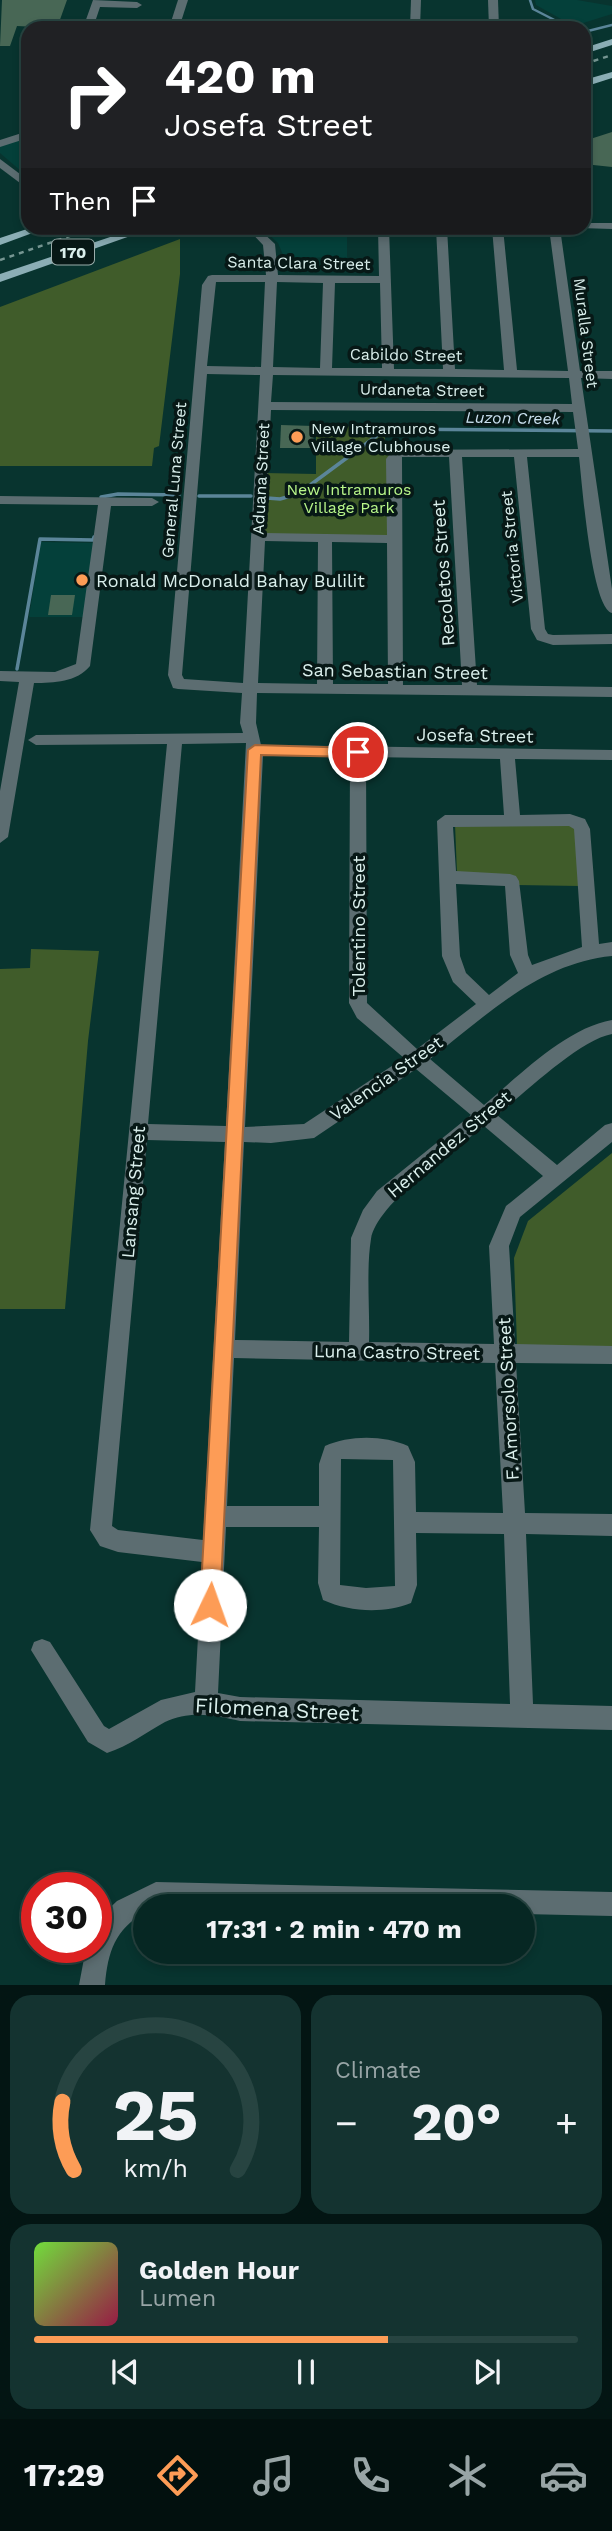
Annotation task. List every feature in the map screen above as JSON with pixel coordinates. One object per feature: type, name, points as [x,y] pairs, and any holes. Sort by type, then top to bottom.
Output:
[{"type":"main road","points":[[591,49],[612,42]]},
{"type":"main road","points":[[591,82],[612,75]]},
{"type":"main road","name":"170","points":[[0,242],[21,235]]},
{"type":"main road","name":"170","points":[[0,278],[126,235]]},
{"type":"street","points":[[176,21],[183,0]]},
{"type":"street","points":[[415,21],[416,0]]},
{"type":"street","points":[[494,0],[494,21]]},
{"type":"street","points":[[91,21],[98,2],[137,5]]},
{"type":"street","points":[[0,144],[21,136]]},
{"type":"street","points":[[0,162],[21,180]]},
{"type":"street","points":[[591,226],[612,226]]},
{"type":"street","name":"Aduana Street","points":[[206,1701],[254,744],[248,723],[249,688],[271,279],[269,244],[259,235]]},
{"type":"street","points":[[384,235],[388,372]]},
{"type":"street","points":[[442,235],[449,373]]},
{"type":"street","points":[[499,235],[511,373]]},
{"type":"street","name":"Muralla Street","points":[[556,235],[578,408],[607,570],[604,590],[612,608]]},
{"type":"street","name":"Santa Clara Street","points":[[212,279],[386,280]]},
{"type":"street","name":"General Luna Street","points":[[178,684],[175,675],[200,370],[208,285],[212,279]]},
{"type":"street","points":[[326,371],[329,279]]},
{"type":"street","name":"Cabildo Street","points":[[200,370],[612,374]]},
{"type":"street","name":"Urdaneta Street","points":[[265,406],[578,408]]},
{"type":"street","name":"Recoletos Street","points":[[454,452],[470,691]]},
{"type":"street","points":[[396,690],[393,459],[398,453],[585,453]]},
{"type":"street","name":"Victoria Street","points":[[520,453],[538,629],[542,638],[612,639]]},
{"type":"street","points":[[0,500],[152,502]]},
{"type":"street","points":[[0,676],[76,674],[83,666],[105,501]]},
{"type":"street","points":[[258,537],[393,538]]},
{"type":"street","points":[[325,538],[325,689]]},
{"type":"street","points":[[0,837],[28,676]]},
{"type":"street","name":"San Sebastian Street","points":[[178,684],[249,688],[612,692]]},
{"type":"street","name":"Josefa Street","points":[[36,740],[175,737],[358,752],[612,755]]},
{"type":"street","name":"Lansang Street","points":[[175,737],[101,1530],[108,1538],[118,1541],[213,1552]]},
{"type":"street","name":"Tolentino Street","points":[[358,752],[358,1003],[363,1013],[556,1177]]},
{"type":"street","points":[[507,754],[512,820]]},
{"type":"street","points":[[487,1004],[460,977],[451,956],[445,821],[570,820],[579,823],[582,829],[591,950]]},
{"type":"street","points":[[448,877],[510,880],[519,954],[528,975]]},
{"type":"street","name":"Valencia Street","points":[[138,1132],[234,1135],[307,1132],[418,1058],[528,975],[546,965],[591,950],[612,949]]},
{"type":"street","name":"Hernandez Street","points":[[359,1351],[361,1238],[370,1216],[384,1197],[552,1060],[595,1030],[612,1027]]},
{"type":"street","name":"F. Amorsolo Street","points":[[522,1717],[515,1526],[499,1246],[513,1212],[612,1131]]},
{"type":"street","name":"Luna Castro Street","points":[[223,1349],[612,1355]]},
{"type":"street","points":[[341,1449],[392,1449],[401,1453],[404,1461],[406,1586],[403,1595],[339,1597],[331,1591],[328,1583],[330,1517],[332,1453],[341,1449]]},
{"type":"street","points":[[215,1516],[330,1517]]},
{"type":"street","points":[[405,1522],[515,1526],[612,1525]]},
{"type":"street","name":"Filomena Street","points":[[42,1650],[96,1734],[107,1741],[122,1737],[146,1720],[174,1706],[206,1701],[240,1709],[612,1718]]},
{"type":"street","points":[[92,1985],[96,1951],[105,1929],[139,1901],[156,1894],[612,1904]]},
{"type":"shaded area","points":[[535,0],[577,0],[612,6],[612,14],[590,21],[565,21],[536,5]]},
{"type":"shaded area","points":[[21,139],[21,171],[0,153],[0,145]]},
{"type":"shaded area","points":[[269,235],[347,235],[347,258],[284,257],[278,243]]},
{"type":"shaded area","points":[[41,542],[96,543],[85,617],[29,617]]},
{"type":"green space","points":[[180,239],[180,274],[159,446],[154,448],[152,466],[0,466],[0,307]]},
{"type":"green space","name":"New Intramuros Village Park","points":[[329,426],[385,427],[385,447],[399,448],[389,455],[388,536],[262,535],[264,473],[316,474],[316,434],[328,434]]},
{"type":"green space","points":[[455,824],[575,826],[580,886],[517,885],[516,876],[457,874]]},
{"type":"green space","points":[[31,949],[99,951],[88,1041],[65,1309],[0,1309],[0,969],[30,968]]},
{"type":"green space","points":[[612,1153],[612,1347],[517,1346],[514,1258],[528,1221]]},
{"type":"building","points":[[2,0],[67,0],[60,21],[21,21],[10,46],[0,46]]},
{"type":"building","points":[[612,132],[612,167],[591,165],[591,139]]},
{"type":"building","name":"New Intramuros Village Clubhouse","points":[[281,425],[314,426],[313,448],[280,448]]},
{"type":"building","points":[[51,595],[75,595],[72,615],[48,615]]},
{"type":"waterway","points":[[530,0],[533,9],[556,21]]},
{"type":"waterway","points":[[591,30],[612,25]]},
{"type":"waterway","name":"Luzon Creek","points":[[267,498],[280,499],[298,494],[386,429],[612,431]]},
{"type":"waterway","name":"Luzon Creek","points":[[101,497],[118,494],[179,495]]},
{"type":"waterway","name":"Luzon Creek","points":[[199,496],[251,496]]},
{"type":"waterway","name":"Luzon Creek","points":[[17,669],[40,539],[93,540],[94,537]]},
{"type":"railway","points":[[591,62],[612,55]]},
{"type":"railway","points":[[0,260],[73,235]]},
{"type":"place","name":"New Intramuros Village Clubhouse","points":[[297,437]]},
{"type":"place","name":"Ronald McDonald Bahay Bulilit","points":[[82,580]]},
{"type":"route","points":[[210,1605],[255,750],[358,752]]}]
